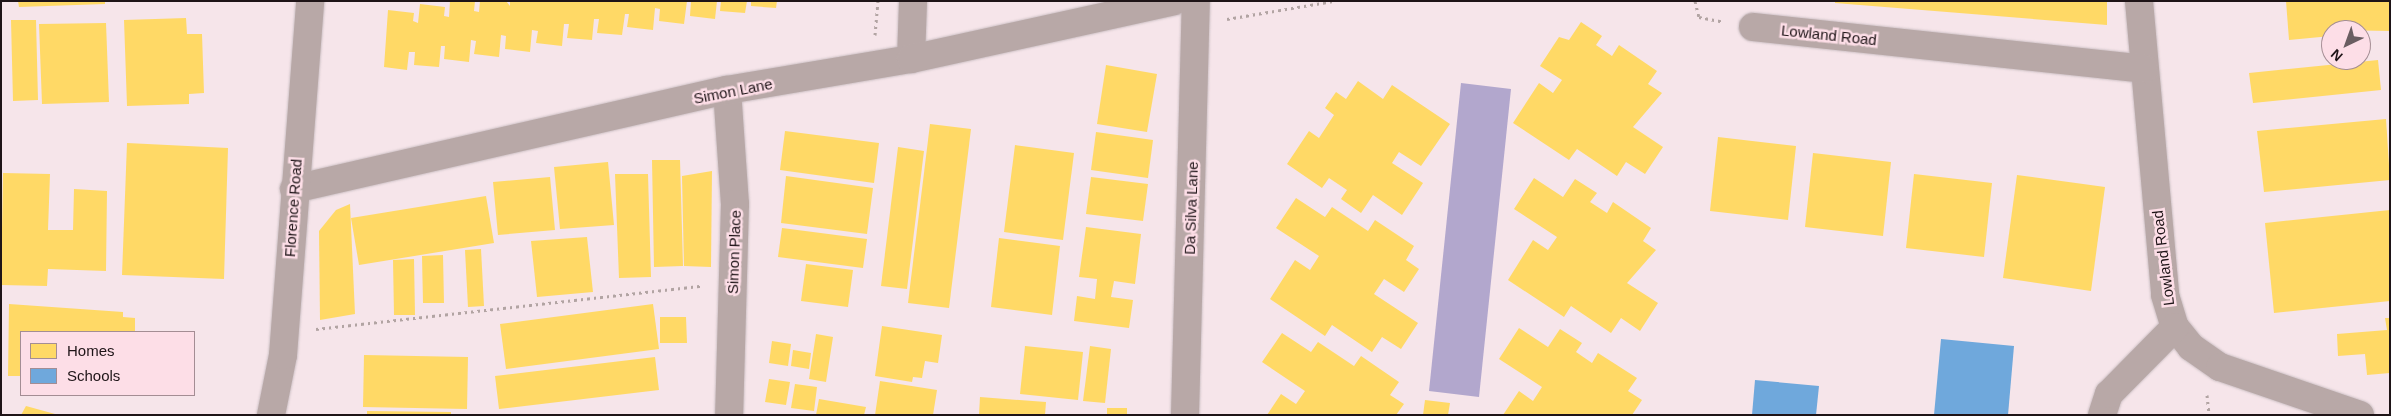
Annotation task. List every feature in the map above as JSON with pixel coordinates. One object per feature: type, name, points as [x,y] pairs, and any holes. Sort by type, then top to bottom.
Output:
[{"type":"street","name":"Florence Road","points":[[271,415],[283,355],[294,189],[310,1]]},
{"type":"street","points":[[910,59],[913,1]]},
{"type":"street","name":"Simon Lane","points":[[294,189],[727,90],[910,59],[1174,1]]},
{"type":"street","name":"Da Silva Lane","points":[[1185,415],[1196,1]]},
{"type":"street","name":"Lowland Road","points":[[2138,1],[2165,295],[2175,327],[2191,347],[2220,367],[2360,415]]},
{"type":"street","name":"Lowland Road","points":[[1753,27],[2144,69]]},
{"type":"street","name":"Simon Place","points":[[727,90],[735,204],[729,415]]},
{"type":"street","points":[[2102,415],[2109,394],[2175,327]]},
{"type":"path","points":[[875,35],[878,1]]},
{"type":"path","points":[[1696,1],[1699,17],[1753,27]]},
{"type":"path","points":[[304,330],[708,286]]},
{"type":"shaded area","points":[[1461,83],[1511,89],[1479,397],[1429,391]]},
{"type":"building: Homes","points":[[18,1],[105,1],[105,4],[19,7]]},
{"type":"building: Homes","points":[[450,1],[475,1],[474,11],[479,12],[480,1],[506,1],[510,6],[510,1],[687,1],[684,24],[659,21],[660,9],[655,8],[653,30],[627,27],[629,14],[625,14],[622,35],[597,33],[599,19],[594,19],[592,40],[567,38],[569,24],[564,24],[562,46],[536,43],[538,31],[532,30],[530,52],[505,49],[506,36],[501,35],[499,57],[474,54],[476,41],[471,40],[469,62],[444,59],[445,46],[441,46],[439,67],[414,65],[415,52],[409,52],[407,70],[384,67],[388,10],[414,13],[413,21],[418,23],[420,4],[445,7],[444,16],[449,17]]},
{"type":"building: Homes","points":[[691,1],[717,1],[715,19],[690,16]]},
{"type":"building: Homes","points":[[721,1],[747,1],[745,13],[720,11]]},
{"type":"building: Homes","points":[[751,1],[777,1],[776,8],[751,6]]},
{"type":"building: Homes","points":[[1835,1],[2107,1],[2107,25],[1835,3]]},
{"type":"building: Homes","points":[[2286,1],[2390,1],[2390,31],[2371,31],[2371,20],[2321,20],[2321,37],[2289,40]]},
{"type":"building: Homes","points":[[186,18],[187,34],[202,34],[204,93],[189,94],[189,104],[127,106],[124,20]]},
{"type":"building: Homes","points":[[11,20],[36,20],[38,100],[13,101]]},
{"type":"building: Homes","points":[[1581,22],[1602,36],[1596,45],[1612,56],[1619,45],[1657,71],[1648,84],[1662,93],[1633,127],[1663,147],[1645,174],[1626,162],[1617,176],[1577,149],[1569,160],[1513,123],[1539,83],[1553,93],[1562,80],[1540,66],[1559,37],[1569,40]]},
{"type":"building: Homes","points":[[106,23],[109,102],[42,104],[39,24]]},
{"type":"building: Homes","points":[[2378,60],[2381,90],[2253,103],[2249,73],[2321,66],[2321,70],[2371,70],[2371,61]]},
{"type":"building: Homes","points":[[1106,65],[1157,74],[1147,132],[1097,124]]},
{"type":"building: Homes","points":[[1358,81],[1383,99],[1392,85],[1450,124],[1421,166],[1399,152],[1392,163],[1423,183],[1402,215],[1373,195],[1361,213],[1341,199],[1347,190],[1329,178],[1322,188],[1287,164],[1309,131],[1319,138],[1334,115],[1325,108],[1336,92],[1346,99]]},
{"type":"building: Homes","points":[[2386,119],[2390,180],[2264,192],[2257,131]]},
{"type":"building: Homes","points":[[930,124],[971,129],[949,308],[908,303]]},
{"type":"building: Homes","points":[[785,131],[879,143],[874,183],[780,170]]},
{"type":"building: Homes","points":[[1096,132],[1153,140],[1148,178],[1091,170]]},
{"type":"building: Homes","points":[[1718,137],[1796,146],[1788,220],[1710,211]]},
{"type":"building: Homes","points":[[127,143],[228,148],[224,279],[122,275]]},
{"type":"building: Homes","points":[[1015,145],[1074,153],[1063,240],[1004,232]]},
{"type":"building: Homes","points":[[898,147],[924,151],[907,289],[881,286]]},
{"type":"building: Homes","points":[[1813,153],[1891,162],[1883,236],[1805,227]]},
{"type":"building: Homes","points":[[652,160],[680,160],[683,266],[654,267]]},
{"type":"building: Homes","points":[[608,162],[614,225],[560,229],[554,167]]},
{"type":"building: Homes","points":[[712,171],[711,267],[684,266],[682,176]]},
{"type":"building: Homes","points":[[3,173],[50,174],[48,230],[73,230],[74,189],[107,191],[106,271],[48,269],[47,286],[1,285]]},
{"type":"building: Homes","points":[[615,174],[648,174],[651,277],[619,278]]},
{"type":"building: Homes","points":[[1914,174],[1992,183],[1984,257],[1906,248]]},
{"type":"building: Homes","points":[[2017,175],[2105,187],[2091,291],[2003,278]]},
{"type":"building: Homes","points":[[786,176],[873,188],[867,234],[781,223]]},
{"type":"building: Homes","points":[[550,177],[555,230],[498,235],[493,182]]},
{"type":"building: Homes","points":[[1091,177],[1148,184],[1143,221],[1086,214]]},
{"type":"building: Homes","points":[[1534,178],[1563,197],[1575,179],[1597,193],[1590,202],[1607,213],[1613,202],[1651,228],[1643,241],[1656,250],[1627,283],[1658,303],[1640,331],[1621,318],[1611,333],[1571,306],[1564,317],[1508,280],[1533,240],[1548,250],[1557,237],[1514,209]]},
{"type":"building: Homes","points":[[486,196],[494,243],[359,265],[351,218]]},
{"type":"building: Homes","points":[[1296,198],[1325,217],[1332,207],[1368,231],[1375,220],[1414,246],[1406,260],[1419,269],[1404,292],[1384,279],[1374,294],[1418,323],[1401,349],[1382,337],[1372,352],[1332,325],[1325,336],[1270,299],[1295,260],[1310,270],[1319,256],[1276,228]]},
{"type":"building: Homes","points":[[350,204],[355,314],[320,320],[319,231],[336,210]]},
{"type":"building: Homes","points":[[2390,210],[2390,301],[2274,313],[2265,223]]},
{"type":"building: Homes","points":[[1086,227],[1141,234],[1135,284],[1114,281],[1111,297],[1133,300],[1129,328],[1074,321],[1077,296],[1095,299],[1097,279],[1079,277]]},
{"type":"building: Homes","points":[[782,228],[867,239],[863,268],[778,257]]},
{"type":"building: Homes","points":[[587,237],[593,292],[537,297],[531,241]]},
{"type":"building: Homes","points":[[999,238],[1060,246],[1052,315],[991,307]]},
{"type":"building: Homes","points":[[481,249],[484,306],[468,307],[465,250]]},
{"type":"building: Homes","points":[[443,255],[444,303],[423,303],[422,256]]},
{"type":"building: Homes","points":[[414,259],[415,315],[394,315],[393,260]]},
{"type":"building: Homes","points":[[806,264],[853,270],[848,307],[801,301]]},
{"type":"building: Homes","points":[[9,304],[123,312],[123,317],[135,318],[135,331],[20,331],[20,376],[8,376]]},
{"type":"building: Homes","points":[[653,304],[659,349],[506,369],[500,324]]},
{"type":"building: Homes","points":[[660,317],[686,317],[687,343],[660,343]]},
{"type":"building: Homes","points":[[2385,318],[2390,318],[2390,373],[2367,375],[2365,354],[2338,356],[2337,334],[2387,330]]},
{"type":"building: Homes","points":[[882,326],[942,335],[938,363],[925,361],[922,378],[913,377],[912,382],[875,376]]},
{"type":"building: Homes","points":[[1519,328],[1548,347],[1560,329],[1582,343],[1576,352],[1592,363],[1598,353],[1637,378],[1628,391],[1642,400],[1632,415],[1503,415],[1519,391],[1533,401],[1542,387],[1499,359]]},
{"type":"building: Homes","points":[[1282,333],[1311,352],[1318,342],[1354,366],[1361,356],[1399,382],[1390,395],[1404,404],[1396,415],[1267,415],[1281,394],[1296,404],[1305,391],[1262,362]]},
{"type":"building: Homes","points":[[816,334],[833,337],[826,382],[809,379]]},
{"type":"building: Homes","points":[[772,341],[791,344],[788,366],[769,363]]},
{"type":"building: Homes","points":[[1025,346],[1083,352],[1078,400],[1020,394]]},
{"type":"building: Homes","points":[[1090,346],[1111,349],[1105,403],[1083,401]]},
{"type":"building: Homes","points":[[793,350],[811,353],[809,369],[791,366]]},
{"type":"building: Homes","points":[[364,355],[468,357],[467,409],[363,407]]},
{"type":"building: Homes","points":[[655,357],[659,390],[499,409],[495,376]]},
{"type":"building: Homes","points":[[769,379],[790,382],[786,405],[765,402]]},
{"type":"building: Homes","points":[[880,381],[937,390],[933,415],[875,415]]},
{"type":"building: Homes","points":[[795,384],[817,387],[814,411],[791,408]]},
{"type":"building: Homes","points":[[980,397],[1046,402],[1045,415],[979,415]]},
{"type":"building: Homes","points":[[819,399],[866,407],[864,415],[816,415]]},
{"type":"building: Homes","points":[[1425,400],[1450,403],[1448,415],[1423,415]]},
{"type":"building: Homes","points":[[26,406],[55,414],[55,415],[21,415]]},
{"type":"building: Homes","points":[[1107,408],[1127,408],[1127,415],[1107,415]]},
{"type":"building: Homes","points":[[367,411],[451,412],[451,415],[367,415]]},
{"type":"building: Schools","points":[[1941,339],[2014,346],[2008,415],[1934,415]]},
{"type":"building: Schools","points":[[1755,380],[1819,386],[1816,415],[1752,415]]}]
